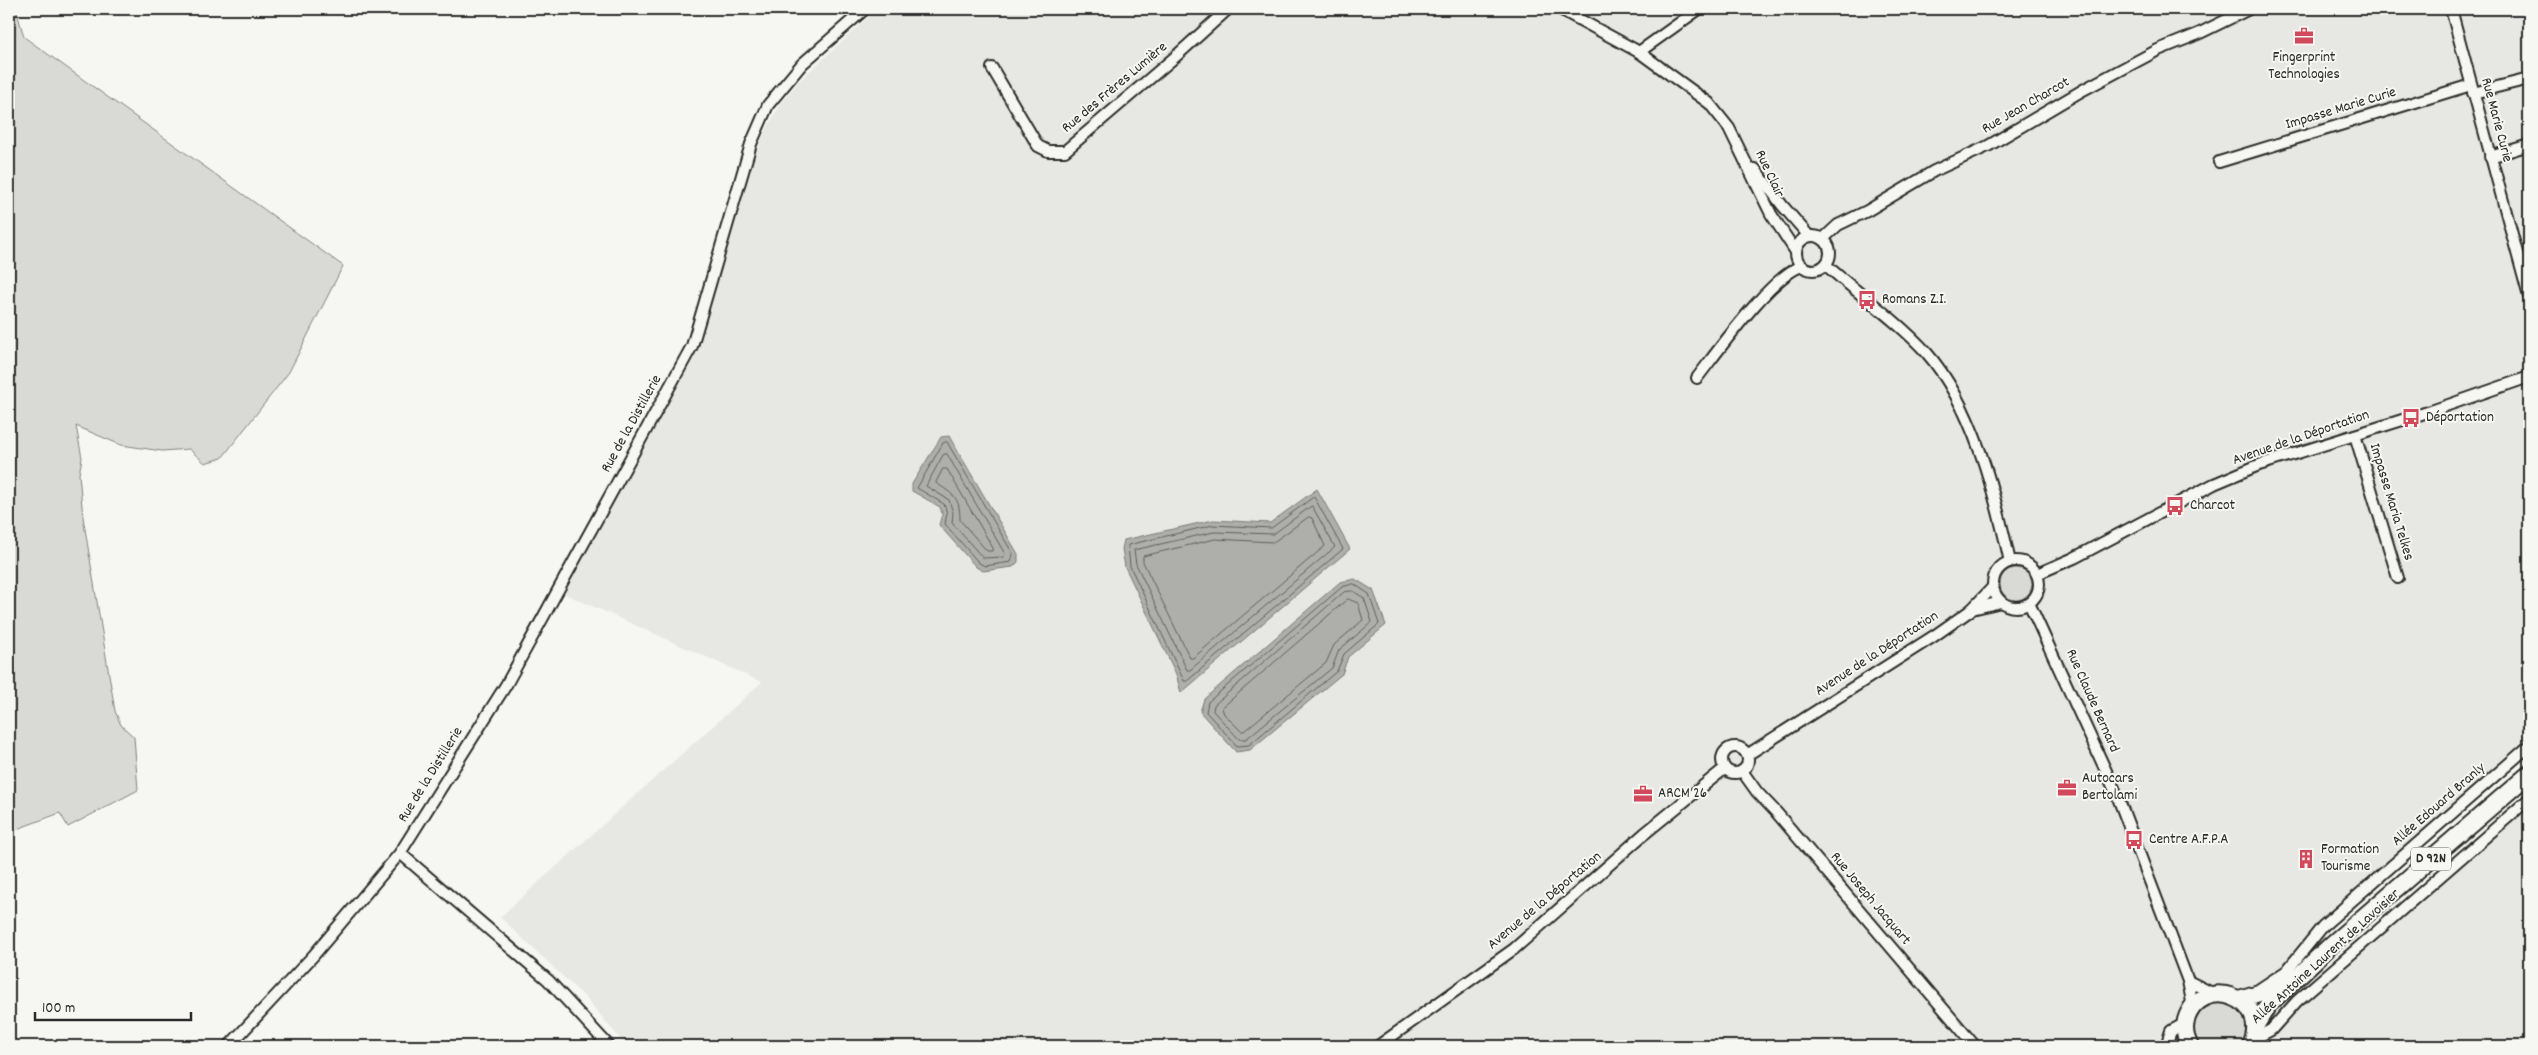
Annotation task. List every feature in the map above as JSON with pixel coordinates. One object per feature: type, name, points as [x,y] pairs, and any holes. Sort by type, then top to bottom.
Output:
[{"type":"main road","name":"D 92N","points":[[2254,1037],[2268,1005],[2332,944],[2529,774]]},
{"type":"main road","name":"D 92N","points":[[2239,999],[2259,993],[2332,944]]},
{"type":"main road","points":[[2188,1045],[2186,1023],[2193,1007],[2199,1001],[2216,994],[2239,999],[2250,1010],[2254,1037]]},
{"type":"street","name":"Rue de la Distillerie","points":[[229,1046],[313,956],[400,853],[506,685],[692,346],[751,144],[768,105],[802,64],[865,9]]},
{"type":"street","name":"Rue des Frères Lumière","points":[[992,68],[1038,146],[1048,151],[1065,151],[1175,58],[1228,9]]},
{"type":"street","points":[[1560,9],[1638,52],[1709,102],[1729,128],[1742,150]]},
{"type":"street","points":[[1638,52],[1699,9]]},
{"type":"street","name":"Rue Jean Charcot","points":[[1823,238],[1838,225],[1867,211],[1934,171],[2003,137],[2091,85],[2158,50],[2198,34],[2249,9]]},
{"type":"street","name":"Rue Marie Curie","points":[[2451,9],[2529,297]]},
{"type":"street","name":"Impasse Marie Curie","points":[[2219,162],[2472,89],[2529,79]]},
{"type":"street","points":[[2490,157],[2529,146]]},
{"type":"street","name":"Rue Clair","points":[[1742,150],[1782,206],[1809,236]]},
{"type":"street","name":"Rue Clair","points":[[1742,150],[1771,214],[1796,252]]},
{"type":"street","points":[[1809,236],[1823,238],[1830,248],[1829,260],[1826,265],[1811,270],[1802,266],[1796,252],[1798,245],[1809,236]]},
{"type":"street","points":[[1826,265],[1905,331],[1927,353],[1941,373],[1969,425],[1986,470],[1999,510],[2010,562]]},
{"type":"street","points":[[1697,378],[1769,291],[1786,275],[1802,266]]},
{"type":"street","name":"Avenue de la Déportation","points":[[2037,574],[2074,558],[2214,484],[2259,465],[2529,377]]},
{"type":"street","name":"Impasse Maria Telkes","points":[[2355,434],[2398,578]]},
{"type":"street","points":[[1971,610],[1993,588],[1995,574],[1998,569],[2010,562],[2026,563],[2037,574],[2038,590],[2029,604],[2012,607],[2001,602],[1993,588]]},
{"type":"street","points":[[1971,610],[2001,602]]},
{"type":"street","name":"Rue Claude Bernard","points":[[2029,604],[2113,787],[2188,981],[2193,1007]]},
{"type":"street","name":"Avenue de la Déportation","points":[[1747,755],[1786,732],[1971,610]]},
{"type":"street","name":"Allée Edouard Branly","points":[[2288,974],[2289,968],[2323,926],[2529,746]]},
{"type":"street","points":[[1738,747],[1747,755],[1748,761],[1742,771],[1733,774],[1724,769],[1721,758],[1726,750],[1738,747]]},
{"type":"street","name":"Avenue de la Déportation","points":[[1378,1046],[1501,960],[1644,834],[1724,769]]},
{"type":"street","name":"Rue Joseph Jacquart","points":[[1742,771],[1757,792],[1975,1046]]},
{"type":"street","name":"Allée Antoine Laurent de Lavoisier","points":[[2254,1037],[2271,1030],[2297,1001],[2529,799]]},
{"type":"street","points":[[400,853],[548,980],[609,1046]]},
{"type":"street","points":[[2188,981],[2216,994]]},
{"type":"street","points":[[2166,1046],[2171,1031],[2186,1023]]},
{"type":"shaded area","points":[[9,9],[16,9],[24,37],[343,266],[289,372],[222,458],[205,463],[189,449],[162,451],[121,445],[76,426],[82,458],[79,474],[83,517],[115,711],[121,725],[134,737],[138,790],[68,827],[60,813],[9,832]]},
{"type":"shaded area","points":[[877,9],[2529,9],[2529,740],[2318,921],[2281,970],[2252,989],[2224,985],[2207,989],[2184,1011],[2168,1032],[2164,1046],[626,1046],[586,998],[500,917],[762,682],[561,592],[681,375],[746,176],[765,132],[781,103],[798,82]]},
{"type":"shaded area","points":[[2016,568],[2028,572],[2032,584],[2028,596],[2016,600],[2004,596],[2000,584],[2004,572]]},
{"type":"shaded area","points":[[2529,804],[2529,1040],[2522,1046],[2263,1046],[2304,1000]]},
{"type":"shaded area","points":[[2221,1002],[2229,1004],[2241,1012],[2247,1025],[2245,1039],[2241,1046],[2201,1046],[2195,1032],[2197,1018],[2206,1007]]},
{"type":"water","points":[[949,436],[1018,554],[1018,562],[1013,567],[983,571],[976,567],[939,525],[942,514],[940,507],[912,491],[912,484],[941,437]]},
{"type":"water","points":[[1317,489],[1350,549],[1181,693],[1176,674],[1125,567],[1122,549],[1124,540],[1213,520],[1270,523]]},
{"type":"water","points":[[1355,579],[1373,590],[1386,625],[1348,657],[1342,674],[1250,750],[1236,752],[1200,712],[1204,699],[1340,582]]},
{"type":"place","name":"Fingerprint Technologies","points":[[2304,36]]},
{"type":"place","name":"Romans Z.I.","points":[[1867,300]]},
{"type":"place","name":"Déportation","points":[[2411,418]]},
{"type":"place","name":"Charcot","points":[[2175,506]]},
{"type":"place","name":"Autocars Bertolami","points":[[2067,788]]},
{"type":"place","name":"ARCM 26","points":[[1643,794]]},
{"type":"place","name":"Centre A.F.P.A","points":[[2134,840]]},
{"type":"place","name":"Formation Tourisme","points":[[2306,859]]}]
